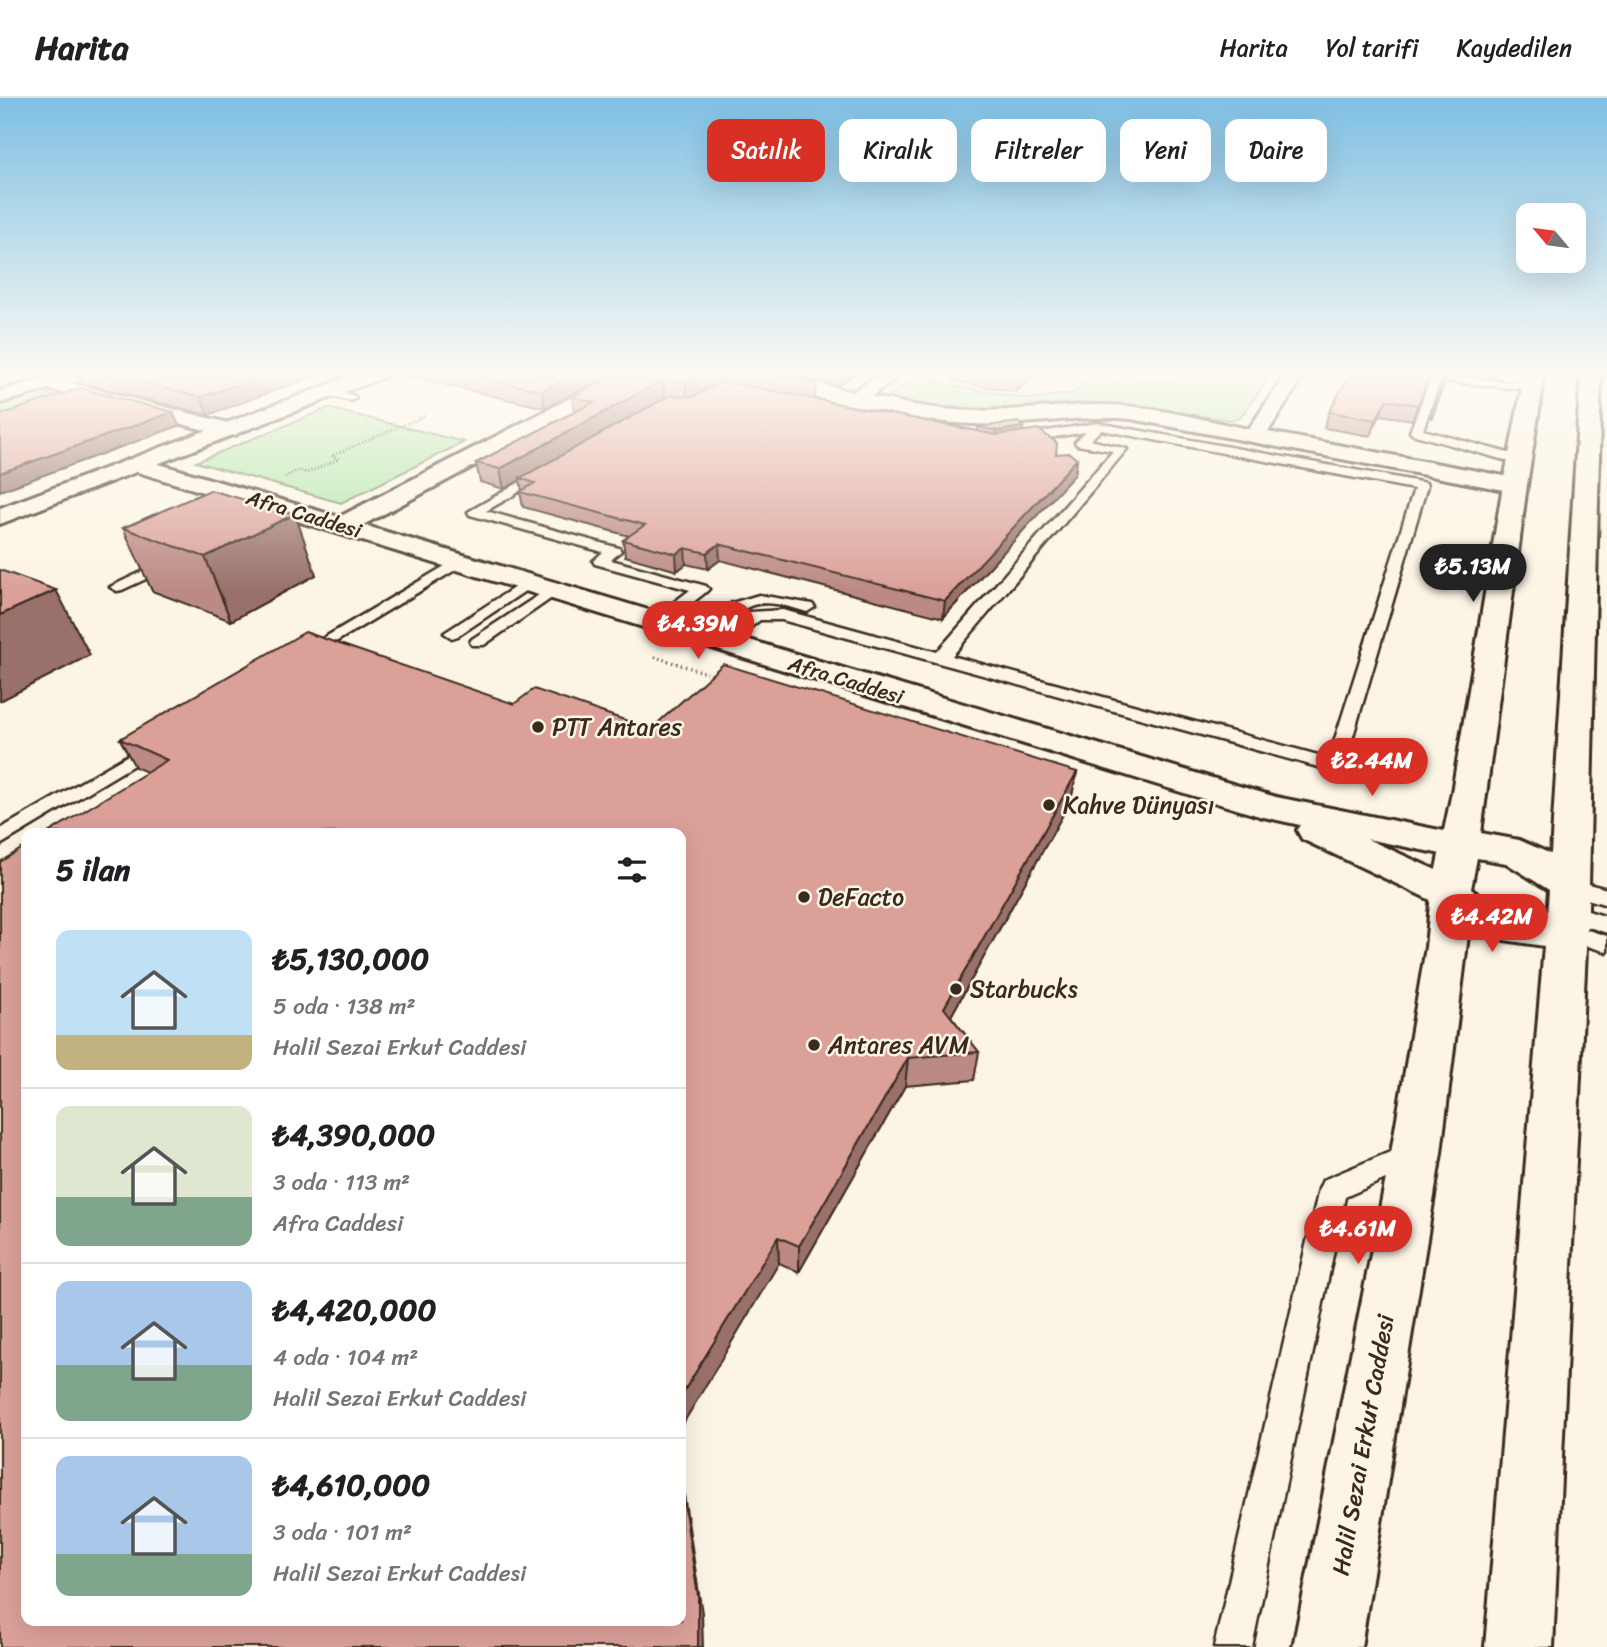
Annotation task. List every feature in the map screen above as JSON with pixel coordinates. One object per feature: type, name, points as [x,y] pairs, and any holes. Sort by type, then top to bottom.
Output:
[{"type":"street","points":[[0,517],[192,444]]},
{"type":"street","points":[[343,525],[498,444]]},
{"type":"street","points":[[1326,444],[1517,472]]},
{"type":"street","name":"Halil Sezai Erkut Caddesi","points":[[1327,1647],[1416,1153],[1456,869],[1522,444]]},
{"type":"street","points":[[1518,1647],[1583,919],[1590,444]]},
{"type":"street","name":"Afra Caddesi","points":[[139,465],[276,514],[343,525],[1272,808],[1456,869]]},
{"type":"street","points":[[1479,844],[1514,850],[1533,858],[1583,919],[1532,933],[1479,917],[1456,869],[1479,844]]},
{"type":"lane","points":[[1026,449],[1031,444]]},
{"type":"lane","points":[[946,652],[1121,449],[1078,444]]},
{"type":"lane","points":[[710,638],[737,604],[769,598],[1336,766],[1421,486],[1197,444]]},
{"type":"lane","points":[[1228,450],[1235,444]]},
{"type":"lane","points":[[1447,444],[1517,472]]},
{"type":"lane","points":[[555,467],[475,512],[614,551],[600,561],[701,589],[658,622]]},
{"type":"lane","points":[[117,587],[186,555]]},
{"type":"lane","points":[[287,665],[460,561]]},
{"type":"lane","points":[[452,634],[541,586]]},
{"type":"lane","points":[[478,642],[541,586]]},
{"type":"lane","points":[[710,638],[756,615],[774,613],[946,652]]},
{"type":"lane","points":[[0,838],[171,735]]},
{"type":"lane","points":[[1583,919],[1607,897]]},
{"type":"lane","points":[[1233,1647],[1333,1189],[1416,1153]]},
{"type":"path","points":[[285,477],[299,470],[307,473],[339,458],[331,456],[359,444]]},
{"type":"path","points":[[655,657],[707,673]]},
{"type":"green space","points":[[239,444],[459,444],[341,503],[196,462]]},
{"type":"building","points":[[0,444],[81,444],[0,473]]},
{"type":"building","points":[[512,444],[545,444],[500,469],[476,463]]},
{"type":"building","points":[[581,444],[1057,444],[1056,454],[1069,453],[1077,459],[945,601],[719,544],[707,553],[685,548],[676,554],[623,540],[645,525],[520,492],[535,483],[520,478]]},
{"type":"building","points":[[210,490],[295,514],[205,557],[123,528]]},
{"type":"building","points":[[0,570],[56,590],[0,615]]},
{"type":"building","name":"Antares AVM","points":[[305,632],[514,704],[534,689],[651,729],[723,664],[1077,772],[944,1008],[979,1052],[908,1058],[799,1246],[778,1237],[686,1388],[686,828],[56,828],[167,760],[120,739]]},
{"type":"building","points":[[21,849],[21,1626],[686,1626],[686,1518],[698,1596],[698,1647],[0,1647],[0,862]]},
{"type":"place","name":"PTT Antares","points":[[538,727]]},
{"type":"place","name":"Kahve Dünyası","points":[[1049,805]]},
{"type":"place","name":"DeFacto","points":[[804,897]]},
{"type":"place","name":"Starbucks","points":[[956,989]]},
{"type":"place","name":"Antares AVM","points":[[814,1045]]}]
